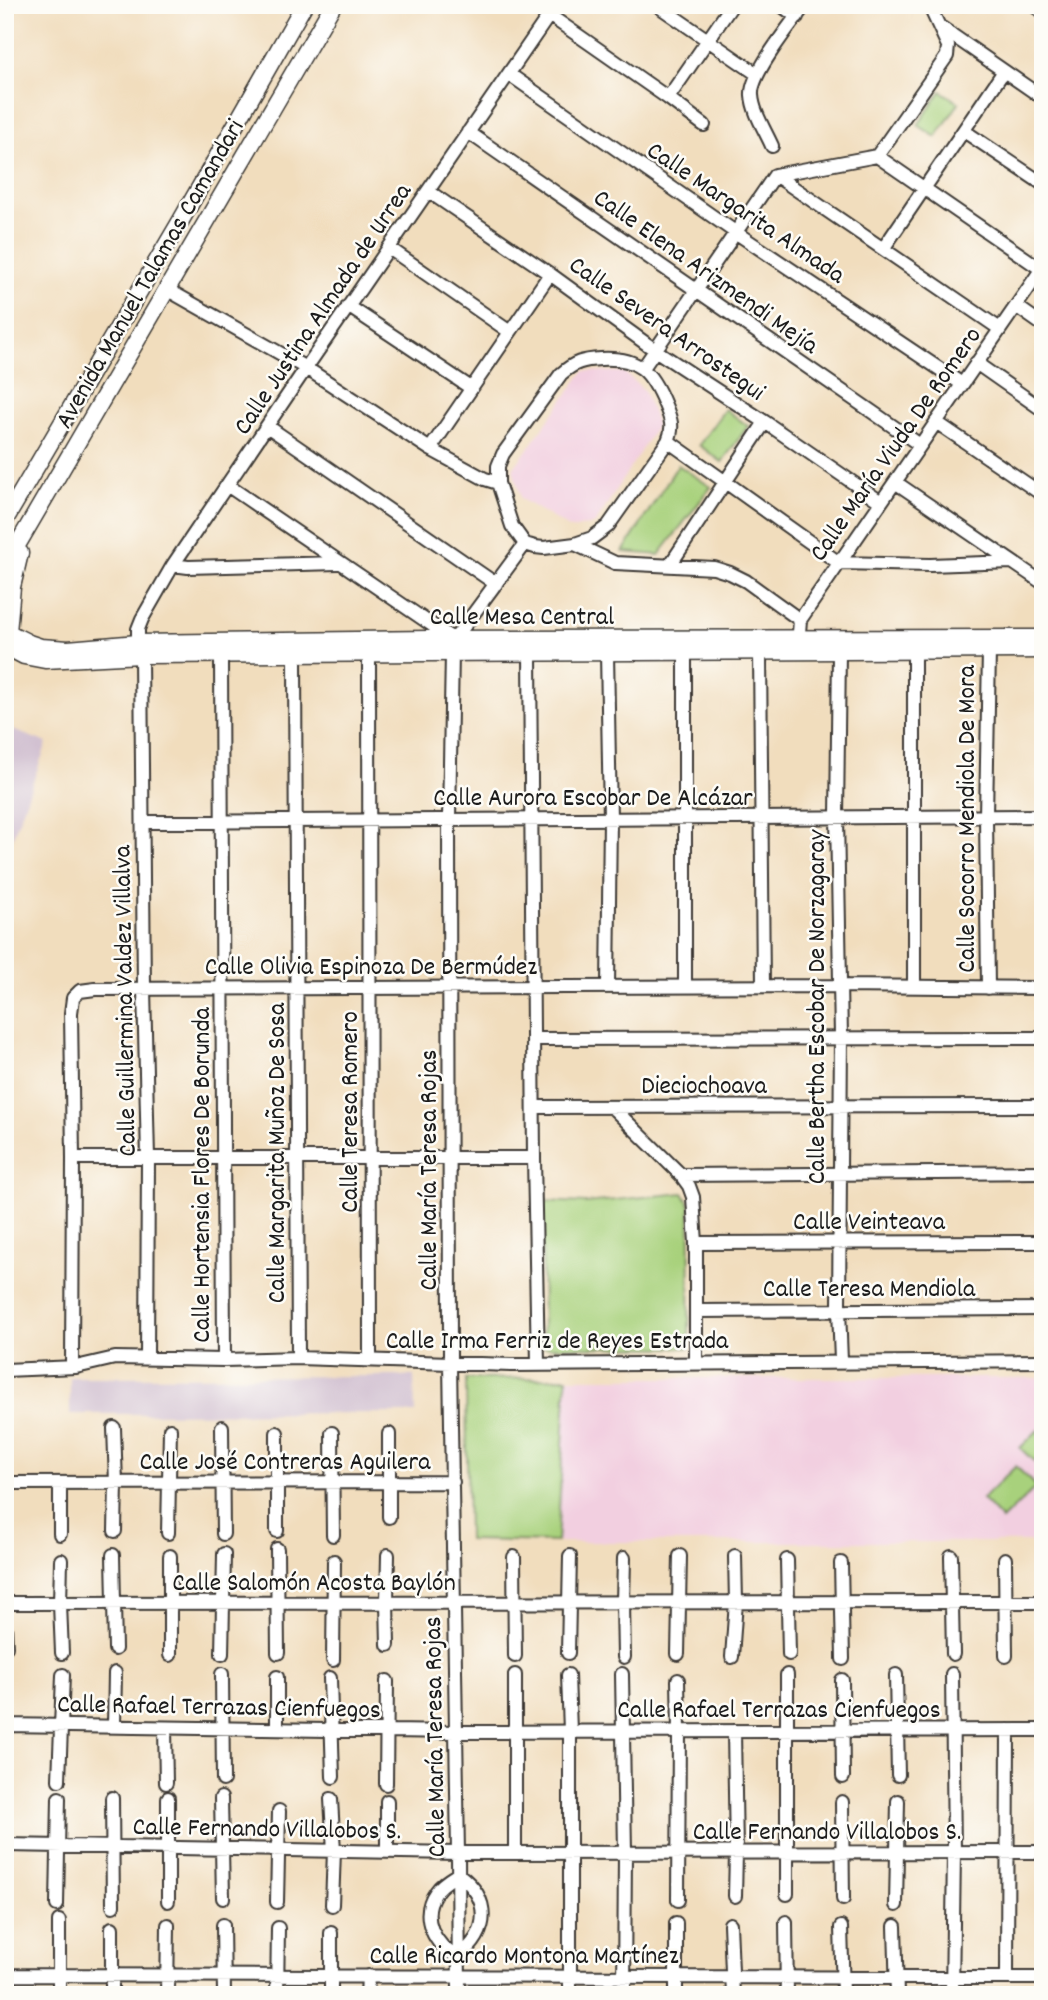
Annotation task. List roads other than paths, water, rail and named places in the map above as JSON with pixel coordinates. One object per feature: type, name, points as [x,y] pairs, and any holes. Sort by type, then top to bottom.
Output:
[{"type":"main road","name":"Avenida Manuel Talamas Camandari","points":[[7,516],[304,5]]},
{"type":"main road","name":"Avenida Manuel Talamas Camandari","points":[[5,566],[333,5]]},
{"type":"main road","points":[[168,290],[161,282],[160,271],[180,222]]},
{"type":"main road","points":[[6,636],[14,570],[30,524]]},
{"type":"main road","name":"Calle Mesa Central","points":[[6,636],[51,649],[798,645],[1043,638]]},
{"type":"main road","name":"Calle Mesa Central","points":[[140,649],[221,655],[369,653],[453,647],[530,653],[760,652],[798,645],[839,651],[1043,650]]},
{"type":"street","points":[[657,5],[757,74]]},
{"type":"street","points":[[668,97],[732,5]]},
{"type":"street","points":[[781,5],[797,17]]},
{"type":"street","points":[[772,146],[752,98],[752,89],[757,74],[805,5]]},
{"type":"street","points":[[643,368],[775,174],[877,156],[946,59],[948,46],[929,5]]},
{"type":"street","points":[[1033,5],[1043,12]]},
{"type":"street","points":[[553,10],[704,125]]},
{"type":"street","name":"Calle Justina Almada de Urrea","points":[[140,649],[138,629],[173,565],[553,10]]},
{"type":"street","points":[[939,26],[1043,98]]},
{"type":"street","points":[[883,248],[1004,71]]},
{"type":"street","name":"Calle Margarita Almada","points":[[509,74],[735,232],[962,384]]},
{"type":"street","points":[[964,131],[1043,184]]},
{"type":"street","name":"Calle Elena Arizmendi Mejía","points":[[468,132],[920,445]]},
{"type":"street","points":[[877,156],[1042,268]]},
{"type":"street","points":[[775,174],[1000,328]]},
{"type":"street","name":"Calle Severa Arrostegui","points":[[428,191],[655,350],[881,502]]},
{"type":"street","points":[[389,248],[510,332]]},
{"type":"street","name":"Calle María Viuda De Romero","points":[[798,645],[800,620],[1042,268]]},
{"type":"street","points":[[430,449],[550,274]]},
{"type":"street","points":[[168,290],[306,368],[430,449],[485,479],[498,483]]},
{"type":"street","points":[[348,306],[471,388]]},
{"type":"street","points":[[1016,306],[1043,325]]},
{"type":"street","points":[[617,358],[631,361],[643,368],[656,382],[672,420],[672,432],[668,441],[608,526],[592,538],[575,544],[535,547],[525,544],[512,526],[498,483],[498,466],[503,454],[561,374],[573,364],[586,360],[617,358]]},
{"type":"street","points":[[976,363],[1043,410]]},
{"type":"street","points":[[670,565],[765,422]]},
{"type":"street","points":[[936,422],[1043,495]]},
{"type":"street","points":[[267,426],[496,584]]},
{"type":"street","points":[[668,441],[839,563],[930,565],[1012,562]]},
{"type":"street","points":[[894,482],[1043,583]]},
{"type":"street","points":[[227,485],[453,647],[525,544]]},
{"type":"street","points":[[575,544],[615,563],[714,568],[730,573],[746,581],[800,620]]},
{"type":"street","points":[[173,565],[188,567],[338,563]]},
{"type":"street","name":"Calle María Teresa Rojas","points":[[453,647],[449,819],[450,1363],[457,1732],[458,1995]]},
{"type":"street","name":"Calle Guillermina Valdez Villalva","points":[[140,649],[148,1158],[147,1359]]},
{"type":"street","name":"Calle Bertha Escobar De Norzagaray","points":[[839,651],[837,817],[841,1037],[841,1361]]},
{"type":"street","points":[[914,651],[914,986]]},
{"type":"street","name":"Calle Socorro Mendiola De Mora","points":[[988,988],[986,817],[989,651]]},
{"type":"street","points":[[685,652],[685,987]]},
{"type":"street","points":[[760,652],[763,986]]},
{"type":"street","name":"Calle Teresa Romero","points":[[369,653],[370,1360]]},
{"type":"street","points":[[530,653],[538,1364]]},
{"type":"street","points":[[607,653],[610,819],[608,987]]},
{"type":"street","name":"Calle Margarita Muñoz De Sosa","points":[[295,654],[298,1358]]},
{"type":"street","name":"Calle Hortensia Flores De Borunda","points":[[221,655],[224,1360]]},
{"type":"street","name":"Calle Aurora Escobar De Alcázar","points":[[144,822],[1043,816]]},
{"type":"street","name":"Calle Olivia Espinoza De Bermúdez","points":[[72,1367],[71,1013],[73,998],[80,990],[763,986],[1043,988]]},
{"type":"street","points":[[533,1040],[1043,1038]]},
{"type":"street","name":"Dieciochoava","points":[[534,1107],[1043,1106]]},
{"type":"street","name":"Calle Irma Ferriz de Reyes Estrada","points":[[612,1108],[689,1186],[696,1243],[696,1363]]},
{"type":"street","points":[[73,1158],[534,1158]]},
{"type":"street","points":[[681,1175],[1043,1172]]},
{"type":"street","name":"Calle Veinteava","points":[[696,1243],[1043,1242]]},
{"type":"street","name":"Calle Teresa Mendiola","points":[[696,1311],[1043,1309]]},
{"type":"street","name":"Calle Irma Ferriz de Reyes Estrada","points":[[5,1370],[72,1367],[115,1358],[298,1358],[538,1364],[1043,1361]]},
{"type":"street","points":[[222,1427],[223,1534]]},
{"type":"street","points":[[114,1428],[116,1483]]},
{"type":"street","points":[[168,1533],[170,1429]]},
{"type":"street","points":[[277,1433],[277,1531]]},
{"type":"street","points":[[332,1433],[333,1535]]},
{"type":"street","points":[[389,1434],[389,1517]]},
{"type":"street","name":"Calle José Contreras Aguilera","points":[[5,1483],[453,1482]]},
{"type":"street","points":[[60,1483],[60,1534]]},
{"type":"street","name":"Calle José Contreras Aguilera","points":[[115,1531],[116,1483]]},
{"type":"street","points":[[277,1549],[278,1653]]},
{"type":"street","points":[[222,1654],[224,1554]]},
{"type":"street","points":[[113,1555],[114,1649]]},
{"type":"street","points":[[388,1555],[388,1646]]},
{"type":"street","points":[[170,1556],[170,1656]]},
{"type":"street","points":[[568,1653],[570,1556]]},
{"type":"street","points":[[678,1654],[680,1556]]},
{"type":"street","points":[[732,1657],[736,1602],[735,1556]]},
{"type":"street","points":[[951,1556],[953,1654]]},
{"type":"street","points":[[514,1557],[515,1656]]},
{"type":"street","points":[[624,1558],[624,1657]]},
{"type":"street","points":[[61,1559],[62,1653]]},
{"type":"street","points":[[1005,1559],[1006,1656]]},
{"type":"street","points":[[333,1660],[334,1560]]},
{"type":"street","points":[[787,1560],[789,1654]]},
{"type":"street","points":[[841,1563],[843,1659]]},
{"type":"street","name":"Calle Salomón Acosta Baylón","points":[[5,1603],[1043,1602]]},
{"type":"street","points":[[5,1623],[6,1647]]},
{"type":"street","points":[[114,1727],[115,1673]]},
{"type":"street","points":[[222,1674],[223,1780]]},
{"type":"street","points":[[622,1674],[624,1995]]},
{"type":"street","points":[[951,1674],[954,1852],[952,1995]]},
{"type":"street","points":[[59,1780],[64,1675]]},
{"type":"street","points":[[515,1675],[515,1853]]},
{"type":"street","points":[[568,1675],[570,1995]]},
{"type":"street","points":[[787,1675],[788,1894]]},
{"type":"street","points":[[896,1675],[898,1775]]},
{"type":"street","points":[[277,1677],[277,1729]]},
{"type":"street","points":[[330,1678],[333,1777]]},
{"type":"street","points":[[678,1680],[678,1900]]},
{"type":"street","points":[[842,1680],[842,1777]]},
{"type":"street","points":[[386,1784],[387,1681]]},
{"type":"street","points":[[5,1714],[5,1736]]},
{"type":"street","name":"Calle Rafael Terrazas Cienfuegos","points":[[5,1725],[457,1732],[1043,1730]]},
{"type":"street","points":[[165,1728],[166,1783]]},
{"type":"street","points":[[1007,1978],[1008,1730]]},
{"type":"street","points":[[734,1731],[735,1896]]},
{"type":"street","points":[[57,1905],[59,1798]]},
{"type":"street","points":[[112,1798],[113,1906]]},
{"type":"street","points":[[168,1798],[168,1901]]},
{"type":"street","points":[[221,1798],[223,1898]]},
{"type":"street","points":[[331,1799],[334,1851],[332,1905]]},
{"type":"street","points":[[387,1801],[387,1852]]},
{"type":"street","points":[[896,1905],[898,1801]]},
{"type":"street","points":[[842,1802],[843,1899]]},
{"type":"street","points":[[277,1902],[279,1811]]},
{"type":"street","name":"Calle Fernando Villalobos S.","points":[[5,1845],[458,1853],[1043,1852]]},
{"type":"street","points":[[458,1874],[477,1894],[483,1918],[476,1940],[458,1957],[438,1941],[433,1934],[429,1918],[432,1899],[437,1890],[458,1874]]},
{"type":"street","points":[[59,1922],[59,1995]]},
{"type":"street","points":[[786,1922],[787,1995]]},
{"type":"street","points":[[676,1995],[677,1923]]},
{"type":"street","points":[[730,1924],[733,1995]]},
{"type":"street","points":[[167,1995],[168,1925]]},
{"type":"street","points":[[223,1925],[224,1995]]},
{"type":"street","points":[[895,1926],[897,1995]]},
{"type":"street","points":[[841,1927],[843,1995]]},
{"type":"street","points":[[112,1928],[112,1995]]},
{"type":"street","points":[[277,1995],[278,1928]]},
{"type":"street","points":[[331,1933],[331,1995]]},
{"type":"street","points":[[5,1962],[5,1988]]},
{"type":"street","name":"Calle Ricardo Montona Martínez","points":[[5,1975],[1043,1978]]},
{"type":"street","points":[[367,1995],[368,1976]]}]
